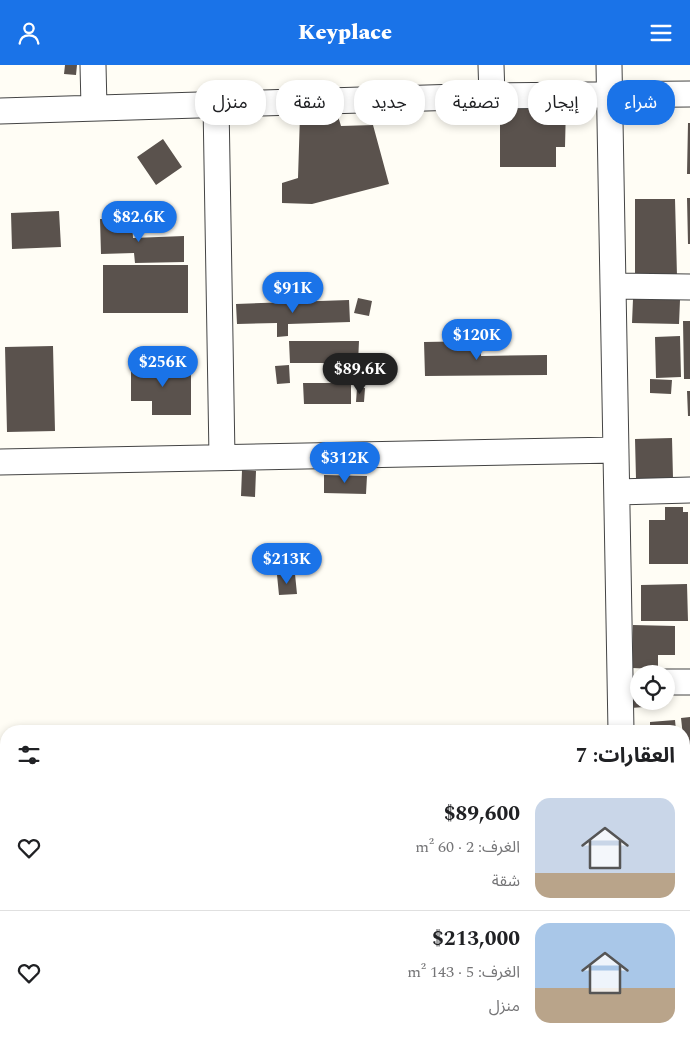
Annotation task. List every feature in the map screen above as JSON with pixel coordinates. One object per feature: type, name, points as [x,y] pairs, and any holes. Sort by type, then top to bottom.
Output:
[{"type":"street","points":[[93,65],[94,107]]},
{"type":"street","points":[[492,65],[492,80]]},
{"type":"street","points":[[609,65],[609,80]]},
{"type":"street","points":[[675,94],[690,94]]},
{"type":"street","points":[[518,96],[607,96]]},
{"type":"street","points":[[266,103],[435,98]]},
{"type":"street","points":[[0,111],[195,105]]},
{"type":"street","points":[[216,125],[222,457]]},
{"type":"street","points":[[610,125],[617,492],[630,683],[622,725]]},
{"type":"street","points":[[613,285],[690,287]]},
{"type":"street","points":[[0,461],[616,450]]},
{"type":"street","points":[[617,492],[690,490]]},
{"type":"street","points":[[675,682],[690,682]]},
{"type":"building","points":[[65,65],[77,65],[76,75],[64,74]]},
{"type":"building","points":[[518,105],[528,105],[528,125],[566,125],[565,147],[556,147],[556,167],[500,167],[500,125],[518,125]]},
{"type":"building","points":[[688,123],[690,123],[690,174],[687,174]]},
{"type":"building","points":[[300,125],[373,125],[389,184],[312,204],[282,203],[282,183],[298,178]]},
{"type":"building","points":[[163,139],[182,167],[156,185],[137,157]]},
{"type":"building","points":[[687,198],[690,198],[690,244],[688,244]]},
{"type":"building","points":[[635,199],[675,199],[677,276],[635,276]]},
{"type":"building","points":[[59,211],[61,247],[12,249],[11,213]]},
{"type":"building","points":[[132,218],[133,238],[184,236],[184,262],[135,263],[134,253],[101,254],[100,219]]},
{"type":"building","points":[[103,265],[188,265],[188,313],[103,313]]},
{"type":"building","points":[[358,298],[372,301],[369,316],[354,313]]},
{"type":"building","points":[[633,299],[680,300],[679,324],[632,323]]},
{"type":"building","points":[[349,300],[350,322],[288,324],[288,336],[277,337],[277,323],[237,324],[236,304]]},
{"type":"building","points":[[683,321],[690,321],[690,379],[684,379]]},
{"type":"building","points":[[680,336],[681,377],[656,378],[655,337]]},
{"type":"building","points":[[289,341],[359,341],[358,363],[290,363]]},
{"type":"building","points":[[480,341],[481,356],[547,355],[547,375],[425,376],[424,342]]},
{"type":"building","points":[[53,346],[55,431],[7,432],[5,347]]},
{"type":"building","points":[[131,364],[191,364],[191,415],[152,415],[152,401],[131,401]]},
{"type":"building","points":[[289,365],[290,383],[277,384],[275,366]]},
{"type":"building","points":[[650,379],[672,380],[671,394],[650,393]]},
{"type":"building","points":[[303,383],[351,383],[351,404],[304,404]]},
{"type":"building","points":[[357,388],[365,388],[364,402],[356,402]]},
{"type":"building","points":[[687,391],[690,391],[690,416],[688,416]]},
{"type":"building","points":[[672,438],[673,478],[636,479],[635,439]]},
{"type":"building","points":[[242,470],[256,471],[255,497],[241,496]]},
{"type":"building","points":[[324,475],[367,476],[366,494],[324,493]]},
{"type":"building","points":[[665,507],[683,507],[683,512],[688,512],[688,564],[649,564],[649,520],[665,520]]},
{"type":"building","points":[[295,574],[297,594],[279,595],[277,575]]},
{"type":"building","points":[[687,584],[688,621],[641,621],[641,585]]},
{"type":"building","points":[[633,625],[675,626],[675,655],[658,655],[658,665],[632,665]]},
{"type":"building","points":[[690,717],[690,725],[682,725],[681,718]]},
{"type":"building","points":[[675,720],[675,725],[650,725],[650,722]]}]
